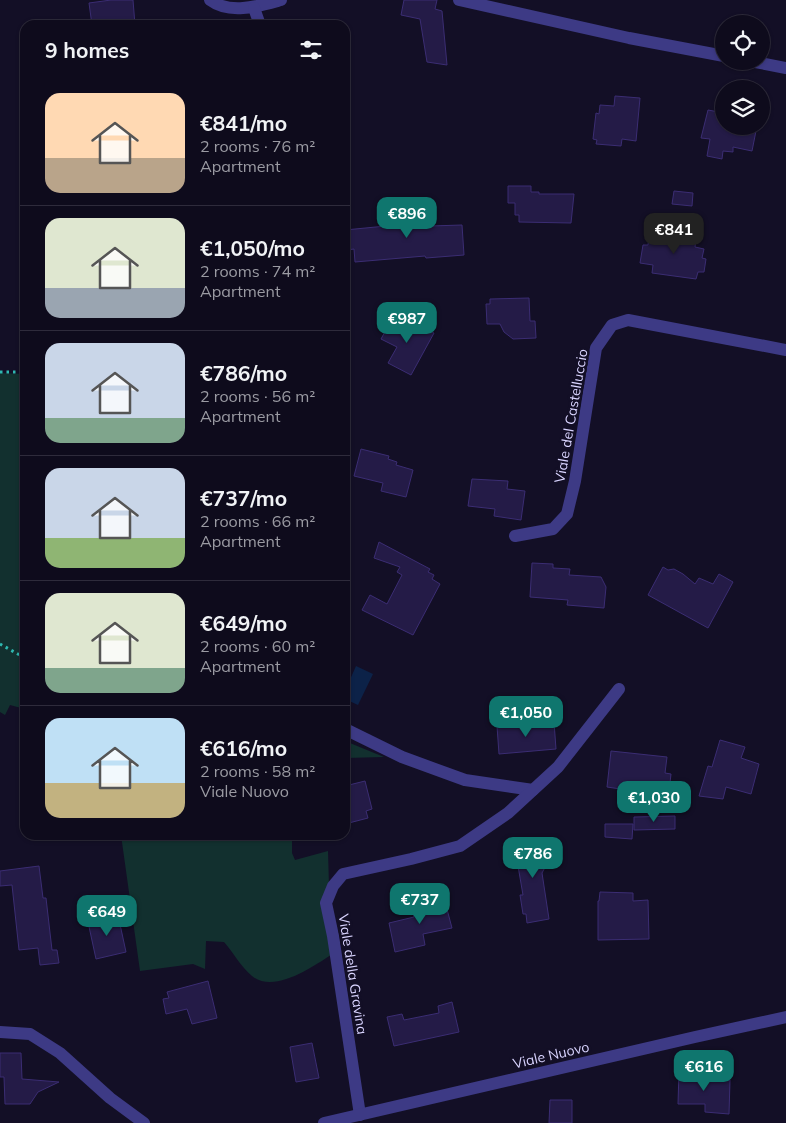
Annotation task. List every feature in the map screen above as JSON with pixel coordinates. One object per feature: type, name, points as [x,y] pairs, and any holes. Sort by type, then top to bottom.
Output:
[{"type":"street","points":[[210,0],[216,5],[254,8],[281,0]]},
{"type":"street","points":[[459,0],[629,38],[715,54]]},
{"type":"street","points":[[254,8],[258,20]]},
{"type":"street","points":[[770,65],[786,68]]},
{"type":"street","name":"Viale del Castelluccio","points":[[515,536],[553,528],[567,514],[575,481],[596,348],[612,325],[628,320],[786,350]]},
{"type":"street","name":"Viale della Gravina","points":[[360,1115],[333,936],[326,903],[332,886],[343,874],[460,846],[508,813],[558,767],[620,689]]},
{"type":"street","points":[[350,731],[402,757],[465,780],[533,790]]},
{"type":"street","name":"Viale Nuovo","points":[[324,1123],[786,1017]]},
{"type":"street","points":[[0,1032],[30,1034],[60,1053],[110,1098],[144,1123]]},
{"type":"path","points":[[0,372],[20,372]]},
{"type":"path","points":[[0,644],[20,655]]},
{"type":"green space","points":[[0,373],[20,374],[20,708],[10,705],[5,715],[0,712]]},
{"type":"green space","points":[[350,743],[384,757],[350,758]]},
{"type":"green space","points":[[122,840],[292,840],[292,853],[295,860],[328,851],[331,955],[314,966],[293,977],[271,982],[261,981],[244,968],[224,942],[206,941],[205,969],[193,964],[140,971]]},
{"type":"water","points":[[356,666],[373,674],[358,705],[350,701],[350,680]]},
{"type":"building","points":[[133,0],[135,20],[91,20],[89,3]]},
{"type":"building","points":[[404,0],[437,0],[435,9],[442,11],[447,65],[427,62],[420,19],[401,15]]},
{"type":"building","points":[[615,96],[640,98],[636,141],[622,139],[621,146],[596,144],[597,140],[593,139],[596,113],[599,114],[600,105],[614,106]]},
{"type":"building","points":[[708,110],[715,111],[715,135],[755,135],[752,151],[733,147],[733,152],[723,151],[722,159],[707,156],[710,139],[701,138]]},
{"type":"building","points":[[508,186],[531,186],[531,192],[539,192],[539,194],[574,194],[571,223],[519,222],[519,215],[515,215],[515,203],[508,203]]},
{"type":"building","points":[[674,191],[693,193],[692,206],[672,204]]},
{"type":"building","points":[[428,202],[430,226],[462,225],[464,255],[426,258],[425,256],[355,262],[354,249],[350,250],[350,230],[411,221],[409,204]]},
{"type":"building","points":[[660,229],[678,231],[677,236],[696,239],[695,247],[704,249],[702,258],[706,259],[704,272],[698,272],[696,279],[652,273],[653,265],[640,263],[643,245],[648,245],[649,236],[658,238]]},
{"type":"building","points":[[529,298],[530,321],[535,321],[536,338],[513,339],[504,332],[500,324],[487,324],[486,304],[490,304],[490,299]]},
{"type":"building","points":[[392,319],[410,328],[413,322],[434,333],[411,375],[388,363],[397,347],[381,339]]},
{"type":"building","points":[[361,449],[389,456],[388,459],[397,462],[396,465],[413,470],[406,497],[381,491],[383,483],[354,476]]},
{"type":"building","points":[[472,479],[508,481],[507,489],[525,491],[521,520],[494,516],[495,509],[468,506]]},
{"type":"building","points":[[379,542],[430,569],[428,572],[434,575],[432,579],[440,584],[413,635],[362,610],[370,595],[387,604],[402,575],[397,572],[400,567],[374,558]]},
{"type":"building","points":[[532,563],[553,564],[553,568],[570,569],[569,575],[601,577],[606,587],[604,608],[567,605],[568,600],[530,597]]},
{"type":"building","points":[[663,567],[668,570],[674,569],[695,584],[699,578],[713,584],[719,574],[733,582],[708,628],[648,595]]},
{"type":"building","points":[[554,722],[556,749],[499,754],[497,726]]},
{"type":"building","points":[[720,740],[745,747],[741,758],[759,764],[751,794],[726,787],[723,799],[699,796],[708,766],[712,767]]},
{"type":"building","points":[[611,751],[667,757],[665,773],[671,774],[669,792],[627,787],[627,790],[607,787]]},
{"type":"building","points":[[365,781],[372,809],[366,811],[368,818],[350,823],[350,785]]},
{"type":"building","points":[[675,816],[675,829],[634,830],[634,817]]},
{"type":"building","points":[[605,824],[633,824],[632,839],[605,837]]},
{"type":"building","points":[[546,840],[549,860],[542,873],[549,919],[527,923],[526,914],[523,914],[520,895],[523,895],[513,846]]},
{"type":"building","points":[[39,866],[43,898],[46,898],[52,950],[57,950],[59,963],[40,965],[38,948],[19,950],[12,885],[0,886],[0,871]]},
{"type":"building","points":[[600,892],[633,893],[633,901],[648,900],[649,939],[598,940],[598,901]]},
{"type":"building","points":[[444,898],[452,928],[423,934],[425,945],[395,952],[389,923],[414,917],[412,905]]},
{"type":"building","points":[[118,915],[126,952],[96,959],[88,922]]},
{"type":"building","points":[[208,981],[217,1018],[192,1024],[187,1009],[166,1014],[163,999],[169,998],[167,992]]},
{"type":"building","points":[[452,1002],[459,1032],[394,1046],[387,1017],[402,1014],[404,1020],[439,1013],[438,1006]]},
{"type":"building","points":[[312,1043],[319,1078],[296,1082],[290,1047]]},
{"type":"building","points":[[0,1053],[21,1053],[22,1079],[59,1082],[38,1092],[30,1104],[5,1104],[4,1077],[0,1077]]},
{"type":"building","points":[[679,1071],[702,1071],[702,1079],[730,1080],[729,1114],[705,1112],[705,1104],[678,1104]]},
{"type":"building","points":[[550,1100],[572,1100],[572,1123],[549,1123]]}]
